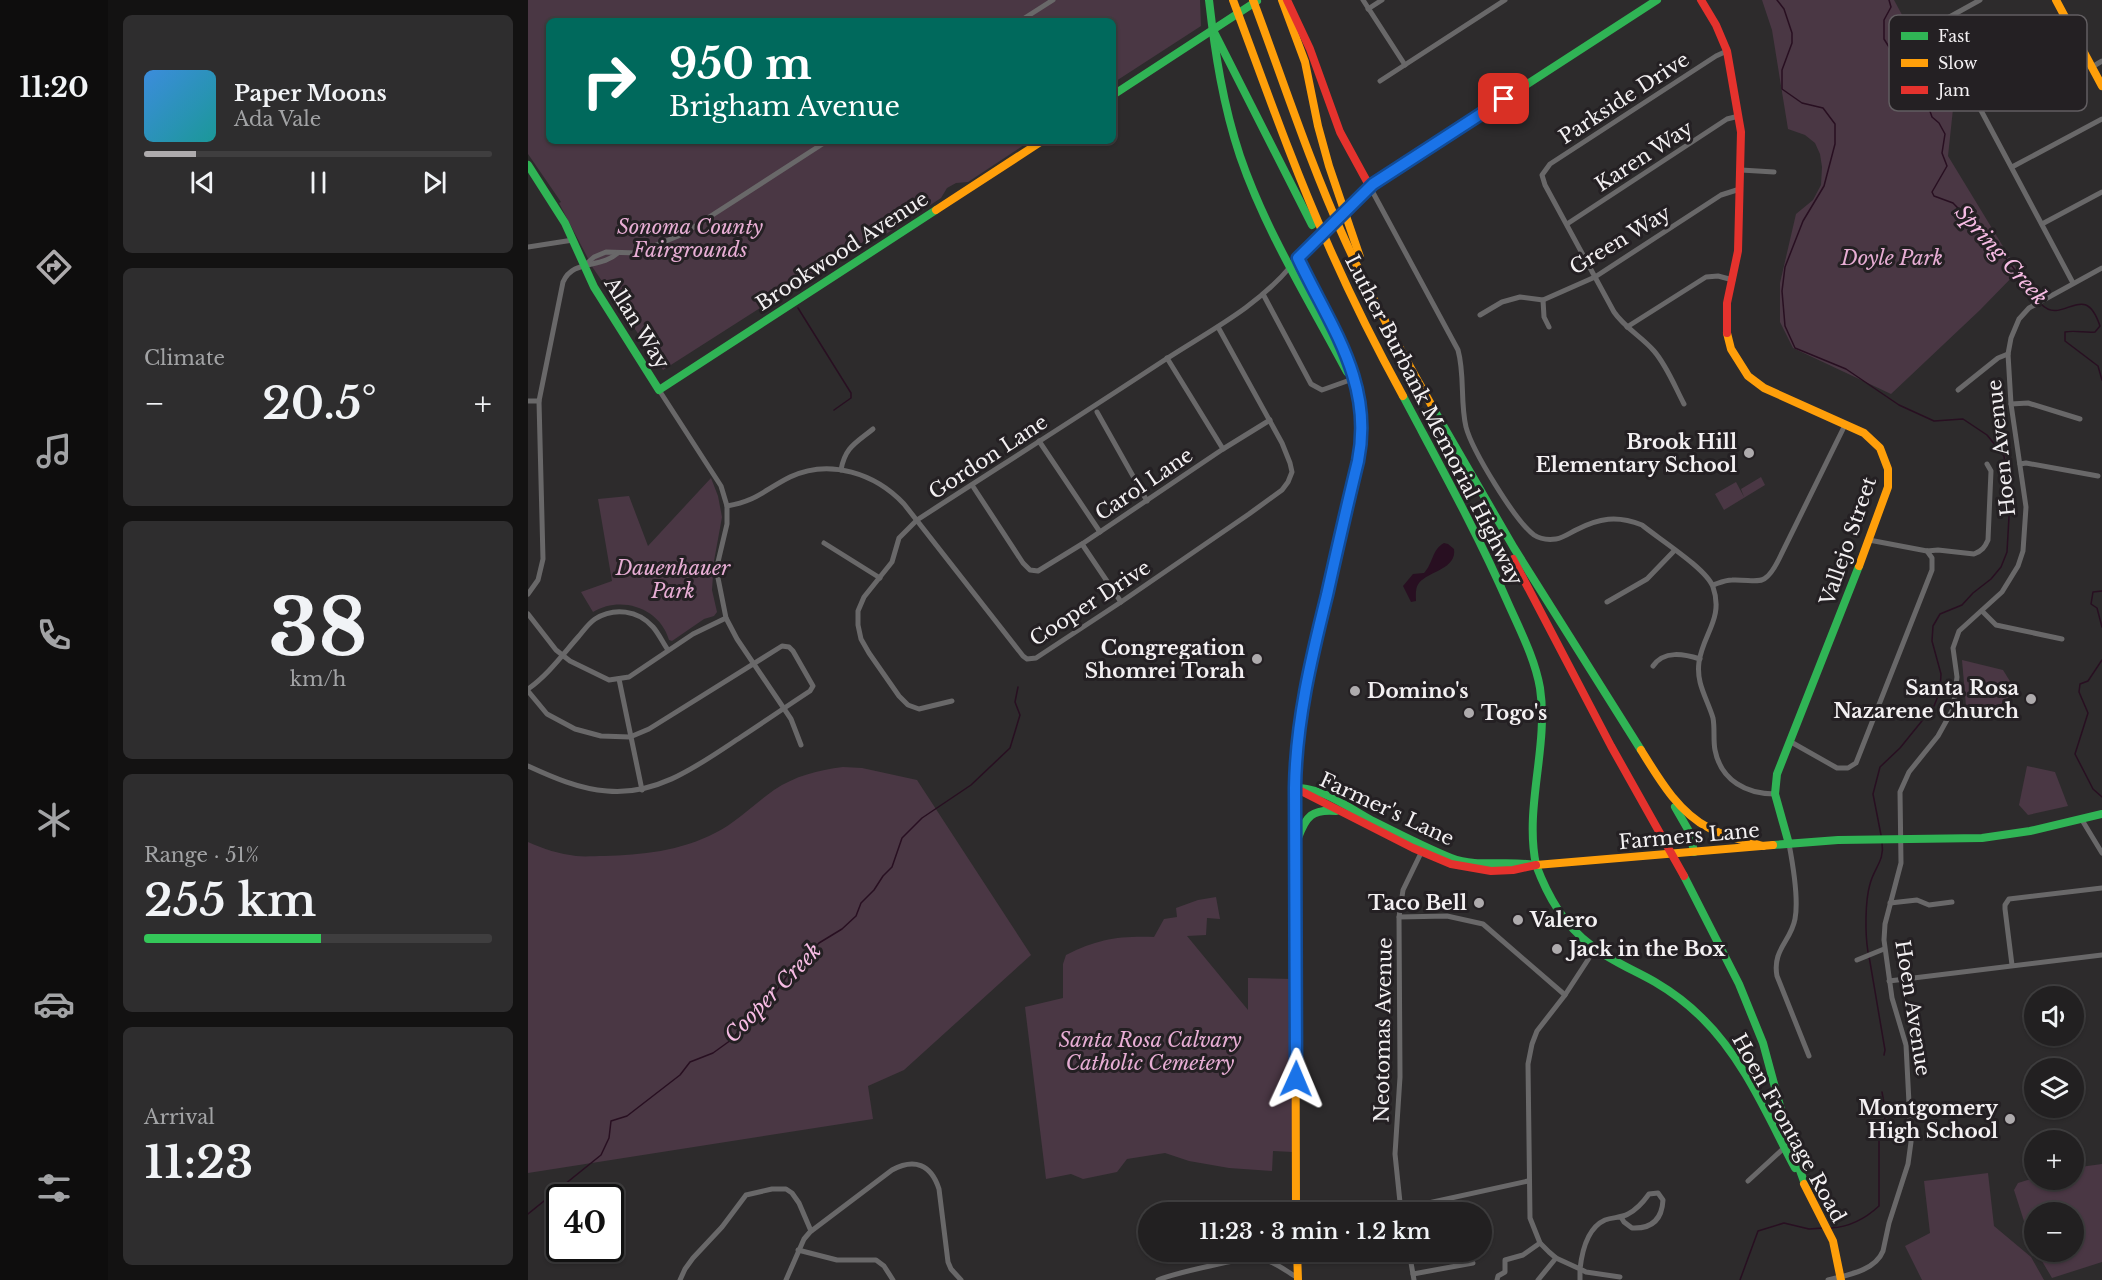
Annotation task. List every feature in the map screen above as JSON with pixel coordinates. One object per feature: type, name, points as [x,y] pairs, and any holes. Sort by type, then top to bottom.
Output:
[{"type":"main road","points":[[1209,0],[1217,68],[1240,156],[1266,217],[1341,357],[1358,396]]},
{"type":"main road","points":[[1233,0],[1314,221]]},
{"type":"main road","name":"Luther Burbank Memorial Highway","points":[[1253,0],[1342,233],[1392,335],[1461,457]]},
{"type":"main road","points":[[1116,93],[1258,0]]},
{"type":"main road","points":[[1282,0],[1296,32],[1305,62],[1321,137],[1349,226],[1365,269],[1419,382]]},
{"type":"main road","points":[[1287,0],[1310,49],[1340,132],[1370,188]]},
{"type":"main road","points":[[1291,266],[1370,188],[1657,0]]},
{"type":"main road","name":"Vallejo Street","points":[[1701,0],[1716,25],[1727,51],[1742,146],[1738,251],[1727,303],[1727,335],[1731,349],[1743,369],[1764,388],[1864,433],[1874,441],[1886,458],[1888,469],[1888,487],[1869,540],[1778,774],[1775,794],[1789,844]]},
{"type":"main road","points":[[2056,0],[2064,15]]},
{"type":"main road","points":[[1213,30],[1314,221]]},
{"type":"main road","points":[[2087,58],[2102,86]]},
{"type":"main road","name":"Brookwood Avenue","points":[[659,390],[1037,144]]},
{"type":"main road","name":"Allan Way","points":[[528,165],[565,222],[594,287],[659,390]]},
{"type":"main road","name":"Luther Burbank Memorial Highway","points":[[1314,221],[1326,249],[1472,522],[1536,671],[1543,714],[1533,828],[1536,865]]},
{"type":"main road","points":[[1296,1202],[1295,788],[1297,748],[1317,637],[1360,454],[1362,427],[1356,382],[1341,344],[1298,258]]},
{"type":"main road","points":[[1461,457],[1560,625],[1664,786],[1689,831],[1695,852]]},
{"type":"main road","points":[[1461,457],[1611,746],[1658,829],[1739,984],[1768,1061],[1790,1143],[1806,1187]]},
{"type":"main road","points":[[1664,786],[1682,809],[1704,826],[1722,835],[1762,846]]},
{"type":"main road","name":"Farmer's Lane","points":[[1295,788],[1315,789],[1374,821],[1452,858],[1471,863],[1536,865]]},
{"type":"main road","name":"Farmers Lane","points":[[1295,788],[1421,853],[1448,864],[1484,871],[1789,844],[1887,839],[1982,838],[2030,831],[2102,814]]},
{"type":"main road","points":[[1295,845],[1304,821],[1309,815],[1325,810],[1342,812]]},
{"type":"main road","name":"Hoen Frontage Road","points":[[1536,865],[1548,894],[1560,914],[1575,932],[1595,949],[1668,990],[1712,1028],[1736,1060],[1822,1218],[1833,1241],[1841,1278]]},
{"type":"main road","points":[[1297,1262],[1298,1279]]},
{"type":"street","points":[[1025,18],[1053,0]]},
{"type":"street","points":[[1363,0],[1405,65]]},
{"type":"street","points":[[1368,9],[1382,0]]},
{"type":"street","points":[[1380,81],[1504,0]]},
{"type":"street","points":[[1953,15],[1980,0]]},
{"type":"street","name":"Parkside Drive","points":[[1567,224],[1545,185],[1542,175],[1550,164],[1727,51]]},
{"type":"street","points":[[2092,67],[2102,61]]},
{"type":"street","points":[[1981,111],[2073,283]]},
{"type":"street","name":"Karen Way","points":[[1567,224],[1727,119],[1739,116]]},
{"type":"street","points":[[2012,167],[2102,118]]},
{"type":"street","points":[[528,594],[538,580],[543,559],[539,401],[563,282],[569,273],[606,252],[644,251],[683,234],[822,144]]},
{"type":"street","points":[[1741,170],[1774,172]]},
{"type":"street","points":[[1370,188],[1453,339],[1461,361],[1464,417],[1468,433],[1498,490],[1533,534],[1539,538],[1551,539],[1563,537],[1599,519],[1624,519],[1642,525],[1698,567],[1713,585],[1716,601],[1715,622],[1700,658],[1698,679],[1713,718],[1715,752],[1722,770],[1738,786],[1757,793],[1775,794]]},
{"type":"street","name":"Green Way","points":[[1479,315],[1502,302],[1520,297],[1543,300],[1595,277],[1721,195],[1740,189]]},
{"type":"street","points":[[2042,225],[2102,192]]},
{"type":"street","points":[[1567,224],[1614,312],[1626,327],[1658,357],[1684,404]]},
{"type":"street","points":[[528,247],[573,240]]},
{"type":"street","name":"Gordon Lane","points":[[952,701],[919,709],[908,705],[899,696],[861,639],[858,611],[864,597],[892,562],[898,538],[917,520],[1218,327],[1263,294],[1291,266]]},
{"type":"street","name":"Hoen Avenue","points":[[1828,1280],[1841,1278],[1869,1267],[1880,1257],[1909,1159],[1910,1127],[1906,1046],[1889,981],[1884,949],[1885,924],[1901,863],[1899,804],[1902,786],[1909,772],[1946,724],[1953,709],[1957,677],[1953,648],[1956,638],[1966,623],[1982,611],[2010,582],[2023,551],[2026,507],[2011,404],[2008,354],[2017,323],[2033,305],[2102,268]]},
{"type":"street","points":[[1626,327],[1706,277],[1718,276],[1733,280]]},
{"type":"street","points":[[1263,294],[1311,384],[1322,390],[1350,380]]},
{"type":"street","points":[[1543,300],[1544,317],[1549,327]]},
{"type":"street","name":"Cooper Drive","points":[[727,506],[751,501],[798,474],[833,469],[855,472],[877,481],[893,492],[917,520],[1027,659],[1036,658],[1282,490],[1291,475],[1290,463],[1270,420],[1218,327]]},
{"type":"street","points":[[1958,390],[1998,357],[2008,354]]},
{"type":"street","points":[[1167,358],[1223,449]]},
{"type":"street","points":[[659,390],[721,486],[727,506],[727,524],[718,562],[718,578],[726,618],[784,708],[801,745]]},
{"type":"street","points":[[528,401],[539,401]]},
{"type":"street","points":[[2011,404],[2028,403],[2080,419]]},
{"type":"street","points":[[1097,412],[1147,501]]},
{"type":"street","name":"Carol Lane","points":[[972,485],[1023,563],[1034,571],[1042,569],[1082,544],[1270,420]]},
{"type":"street","points":[[1713,585],[1734,580],[1757,582],[1769,575],[1845,425]]},
{"type":"street","points":[[841,470],[849,448],[873,429]]},
{"type":"street","points":[[1040,441],[1100,532]]},
{"type":"street","points":[[2020,464],[2026,463],[2098,476]]},
{"type":"street","points":[[1869,540],[1928,551],[1938,549],[1974,554],[1984,548],[1988,540],[1991,471],[1987,464]]},
{"type":"street","points":[[824,543],[880,578]]},
{"type":"street","points":[[1082,544],[1121,602]]},
{"type":"street","points":[[1607,602],[1647,579],[1674,551]]},
{"type":"street","points":[[1791,742],[1838,768],[1848,768],[1856,762],[1932,570],[1932,558],[1928,551]]},
{"type":"street","points":[[528,766],[554,778],[584,787],[606,791],[642,790],[697,766],[813,687],[793,651],[789,647],[782,646],[649,729],[630,737],[601,736],[575,729],[547,714],[528,690],[540,681],[593,620],[608,613],[621,611],[633,613],[653,627],[668,650]]},
{"type":"street","points":[[1982,611],[1996,625],[2062,639]]},
{"type":"street","points":[[528,614],[556,651],[609,680],[629,676],[693,634],[726,618]]},
{"type":"street","points":[[1653,666],[1669,655],[1684,654],[1700,658]]},
{"type":"street","points":[[619,679],[642,790]]},
{"type":"street","points":[[2082,820],[2102,853]]},
{"type":"street","name":"Vallejo Street","points":[[1789,844],[1795,919],[1774,965],[1809,1056]]},
{"type":"street","name":"Neotomas Avenue","points":[[1400,1202],[1395,1154],[1401,1077],[1399,917],[1403,890],[1421,853]]},
{"type":"street","points":[[2012,965],[2005,909],[2009,899],[2102,888]]},
{"type":"street","points":[[1890,903],[1914,900],[1929,905],[1952,902]]},
{"type":"street","points":[[1399,917],[1447,916],[1483,924],[1565,995]]},
{"type":"street","points":[[1595,949],[1565,995],[1537,1031],[1532,1044],[1528,1064],[1530,1218],[1540,1243],[1556,1258],[1586,1272],[1620,1277]]},
{"type":"street","points":[[1859,958],[1884,949]]},
{"type":"street","points":[[1889,981],[2102,955]]},
{"type":"street","points":[[1748,1181],[1784,1148]]},
{"type":"street","points":[[786,1280],[798,1250],[811,1231],[892,1170],[907,1164],[921,1166],[935,1177],[939,1189],[948,1262],[961,1280]]},
{"type":"street","points":[[1436,1202],[1528,1181]]},
{"type":"street","points":[[680,1280],[693,1258],[722,1227],[746,1196],[772,1189],[786,1189],[792,1192],[811,1231]]},
{"type":"street","points":[[1580,1280],[1581,1258],[1595,1226],[1613,1217],[1630,1214],[1649,1194],[1656,1192],[1663,1200],[1659,1218],[1652,1224],[1632,1228],[1621,1217]]},
{"type":"street","points":[[1497,1280],[1498,1276],[1505,1274],[1505,1260],[1522,1256],[1540,1243]]},
{"type":"street","points":[[798,1250],[837,1260],[876,1260],[884,1266],[893,1280]]},
{"type":"street","points":[[1158,1280],[1187,1271],[1259,1257],[1278,1265],[1298,1279]]},
{"type":"street","points":[[1538,1280],[1556,1258]]},
{"type":"street","points":[[1411,1262],[1413,1277],[1473,1263]]},
{"type":"green space","name":"Sonoma County Fairgrounds","points":[[528,0],[1200,0],[1201,26],[1116,81],[1116,18],[546,18],[546,144],[1025,144],[968,182],[956,183],[947,188],[941,198],[886,234],[876,234],[663,370],[593,268],[559,203],[561,202],[528,154]]},
{"type":"green space","name":"Doyle Park","points":[[1762,0],[1894,0],[1902,15],[1889,15],[1889,111],[1953,111],[1948,156],[2018,271],[1891,394],[1793,348],[1780,322],[1780,283],[1796,214],[1813,200],[1821,185],[1822,167],[1815,143],[1805,135],[1788,129],[1772,30]]},
{"type":"green space","points":[[1761,477],[1765,485],[1724,510],[1715,494],[1736,482],[1744,497],[1741,489]]},
{"type":"green space","name":"Dauenhauer Park","points":[[711,478],[718,496],[722,517],[714,561],[712,590],[717,612],[714,616],[704,619],[672,641],[669,640],[657,620],[638,608],[615,605],[593,612],[581,592],[612,581],[598,499],[629,496],[648,546]]},
{"type":"green space","points":[[1962,660],[2003,670],[2016,691],[1989,711],[1966,706]]},
{"type":"green space","points":[[2027,766],[2055,772],[2068,806],[2028,815],[2019,805]]},
{"type":"green space","points":[[843,767],[862,768],[917,780],[1031,955],[904,1070],[868,1086],[873,1119],[528,1173],[528,842],[552,851],[579,856],[632,855],[675,848],[723,829],[774,790],[798,777]]},
{"type":"green space","name":"Santa Rosa Calvary Catholic Cemetery","points":[[1216,897],[1220,919],[1207,918],[1206,935],[1187,936],[1248,1010],[1248,978],[1293,979],[1293,1152],[1273,1151],[1272,1171],[1229,1168],[1189,1161],[1165,1153],[1127,1159],[1117,1172],[1083,1179],[1071,1174],[1046,1179],[1025,1007],[1063,998],[1063,964],[1066,955],[1088,945],[1109,940],[1154,937],[1164,919],[1177,917],[1176,908],[1198,900]]},
{"type":"green space","points":[[2102,1164],[2102,1262],[2052,1278],[2043,1262],[2084,1262],[2084,1202],[2024,1202],[2024,1221],[2014,1190],[2018,1183],[2024,1181],[2024,1190],[2084,1190],[2084,1166]]},
{"type":"green space","points":[[1988,1173],[1994,1226],[2024,1251],[2024,1262],[2034,1262],[2044,1280],[1922,1280],[1905,1246],[1930,1233],[1924,1181]]},
{"type":"shaded area","points":[[1444,543],[1454,549],[1454,556],[1447,565],[1419,583],[1416,589],[1416,601],[1411,602],[1403,586],[1413,574],[1424,573],[1437,549]]},
{"type":"waterway","points":[[1777,0],[1784,9],[1792,33],[1792,43],[1782,70],[1782,89],[1802,103],[1823,108],[1835,124],[1835,144],[1824,186],[1803,221],[1785,267],[1782,291],[1785,326],[1795,348],[1846,369],[1899,405],[1934,421],[1963,419],[1987,435],[2004,456],[2010,499],[2007,552],[2001,567],[1962,605],[1940,614],[1933,626],[1932,641],[1941,674],[1940,691],[1934,706],[1900,748],[1880,767],[1873,794],[1881,835]]},
{"type":"waterway","name":"Spring Creek","points":[[1889,0],[1891,7],[1884,20],[1884,39],[1889,47]]},
{"type":"waterway","name":"Spring Creek","points":[[1930,111],[1945,134],[1942,153],[1947,166],[1932,192],[1934,196],[1953,203],[1988,239],[1992,251],[2001,252],[2038,300]]},
{"type":"waterway","name":"Spring Creek","points":[[2041,304],[2049,310],[2080,304],[2094,312],[2100,326],[2095,332],[2065,332],[2065,341],[2098,366],[2102,380]]},
{"type":"waterway","points":[[798,308],[851,393],[851,398],[834,410]]},
{"type":"waterway","name":"Spring Creek","points":[[2102,591],[2093,592],[2091,604],[2097,608],[2102,627]]},
{"type":"waterway","name":"Spring Creek","points":[[2102,660],[2088,681],[2080,684],[2079,692],[2088,713],[2075,754],[2093,789],[2102,797]]},
{"type":"waterway","name":"Cooper Creek","points":[[528,1214],[601,1155],[609,1138],[611,1121],[627,1116],[680,1075],[690,1062],[713,1053],[731,1040],[741,1029],[749,1014],[761,1008],[787,976],[819,943],[842,929],[856,916],[861,903],[892,867],[902,838],[922,818],[971,785],[1010,748],[1020,715],[1015,702],[1018,687]]},
{"type":"waterway","points":[[1868,952],[1866,927],[1868,891],[1882,854],[1882,843]]},
{"type":"waterway","points":[[1869,956],[1884,1055]]},
{"type":"waterway","points":[[1831,1228],[1857,1222],[1879,1206],[1879,1139],[1886,1114],[1882,1092]]},
{"type":"waterway","points":[[1740,1280],[1758,1231],[1784,1223],[1809,1229],[1823,1228]]},
{"type":"traffic: fast","points":[[1209,0],[1220,79],[1240,156],[1262,212],[1347,372]]},
{"type":"traffic: fast","points":[[1291,266],[1376,182],[1657,0]]},
{"type":"traffic: fast","points":[[1116,93],[1257,1]]},
{"type":"traffic: fast","points":[[1213,30],[1312,225]]},
{"type":"traffic: fast","points":[[528,165],[565,223],[594,287],[659,390],[936,210]]},
{"type":"traffic: fast","points":[[1403,396],[1484,550],[1535,666],[1542,710],[1533,821],[1536,865]]},
{"type":"traffic: fast","points":[[1433,408],[1514,548],[1641,750]]},
{"type":"traffic: fast","points":[[1295,852],[1297,748],[1301,712],[1339,543]]},
{"type":"traffic: fast","points":[[1789,844],[1775,794],[1777,774],[1859,566]]},
{"type":"traffic: fast","points":[[1300,788],[1328,796],[1371,820],[1451,858],[1471,863],[1534,865]]},
{"type":"traffic: fast","points":[[1675,807],[1690,833],[1694,852]]},
{"type":"traffic: fast","points":[[1298,838],[1304,824],[1311,816],[1321,811],[1336,811]]},
{"type":"traffic: fast","points":[[1773,845],[1838,840],[1982,838],[2030,831],[2102,814]]},
{"type":"traffic: fast","points":[[1536,865],[1558,910],[1582,938],[1607,956],[1674,994],[1717,1034],[1743,1070],[1795,1168]]},
{"type":"traffic: fast","points":[[1684,876],[1739,984],[1763,1043],[1790,1143],[1806,1187]]},
{"type":"traffic: slow","points":[[1233,0],[1313,210],[1353,299],[1403,396]]},
{"type":"traffic: slow","points":[[1253,0],[1331,209],[1375,303],[1433,408]]},
{"type":"traffic: slow","points":[[1282,0],[1305,62],[1329,166],[1360,257]]},
{"type":"traffic: slow","points":[[2056,0],[2064,15]]},
{"type":"traffic: slow","points":[[2087,58],[2102,86]]},
{"type":"traffic: slow","points":[[936,210],[1037,144]]},
{"type":"traffic: slow","points":[[1298,258],[1341,343],[1357,388],[1361,411],[1358,462],[1339,543]]},
{"type":"traffic: slow","points":[[1727,333],[1731,349],[1748,376],[1764,388],[1864,433],[1880,448],[1888,469],[1888,487],[1859,566]]},
{"type":"traffic: slow","points":[[1641,750],[1670,794],[1698,821],[1722,834],[1763,846]]},
{"type":"traffic: slow","points":[[1536,865],[1773,845]]},
{"type":"traffic: slow","points":[[1295,852],[1296,1202]]},
{"type":"traffic: slow","points":[[1804,1184],[1833,1241],[1841,1280]]},
{"type":"traffic: slow","points":[[1297,1262],[1298,1280]]},
{"type":"traffic: jam","points":[[1287,0],[1310,49],[1340,132],[1370,187]]},
{"type":"traffic: jam","points":[[1701,0],[1716,25],[1727,51],[1741,132],[1738,251],[1727,303],[1727,333]]},
{"type":"traffic: jam","points":[[1513,559],[1611,746],[1684,876]]},
{"type":"traffic: jam","points":[[1295,788],[1413,848],[1451,864],[1491,871],[1513,870],[1536,865]]},
{"type":"place","name":"Brook Hill Elementary School","points":[[1749,453]]},
{"type":"place","name":"Congregation Shomrei Torah","points":[[1257,659]]},
{"type":"place","name":"Domino's","points":[[1355,691]]},
{"type":"place","name":"Santa Rosa Nazarene Church","points":[[2031,699]]},
{"type":"place","name":"Togo's","points":[[1469,713]]},
{"type":"place","name":"Taco Bell","points":[[1479,903]]},
{"type":"place","name":"Valero","points":[[1518,920]]},
{"type":"place","name":"Jack in the Box","points":[[1557,949]]},
{"type":"place","name":"Montgomery High School","points":[[2010,1119]]},
{"type":"route","points":[[1296,1079],[1295,788],[1297,748],[1301,712],[1358,461],[1362,433],[1358,388],[1354,376],[1337,335],[1298,258],[1373,184],[1504,99]]}]
